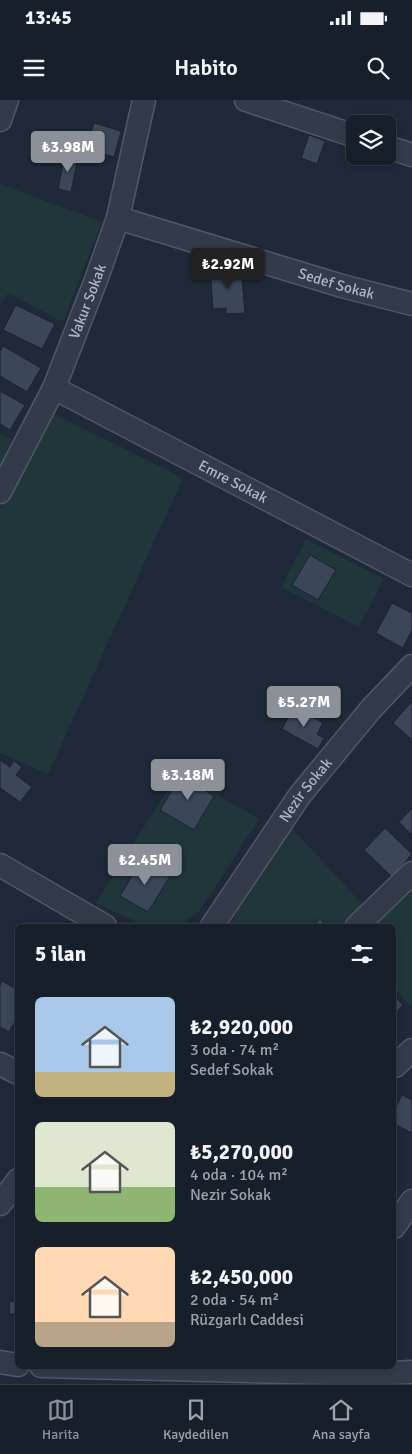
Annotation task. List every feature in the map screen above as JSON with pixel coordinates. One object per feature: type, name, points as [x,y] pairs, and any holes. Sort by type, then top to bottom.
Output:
[{"type":"street","points":[[0,120],[6,100]]},
{"type":"street","name":"Vakur Sokak","points":[[0,492],[54,388],[118,218],[144,100]]},
{"type":"street","points":[[246,100],[346,133]]},
{"type":"street","points":[[396,150],[412,155]]},
{"type":"street","name":"Sedef Sokak","points":[[118,218],[342,286],[412,304]]},
{"type":"street","name":"Emre Sokak","points":[[54,388],[412,575]]},
{"type":"street","name":"Nezir Sokak","points":[[213,924],[300,796],[371,709],[412,666]]},
{"type":"street","points":[[0,865],[103,924]]},
{"type":"street","points":[[359,924],[412,873]]},
{"type":"street","points":[[400,1068],[412,1050]]},
{"type":"street","points":[[0,1064],[15,1072]]},
{"type":"street","points":[[15,1184],[0,1205],[15,1209]]},
{"type":"street","points":[[396,1224],[412,1201]]},
{"type":"street","points":[[0,1362],[15,1364]]},
{"type":"street","points":[[150,1369],[369,1375],[412,1372]]},
{"type":"green space","points":[[0,184],[102,222],[63,322],[8,293],[0,305]]},
{"type":"green space","points":[[52,413],[183,478],[48,774],[0,753],[0,509]]},
{"type":"green space","points":[[0,433],[13,440],[0,464]]},
{"type":"green space","points":[[306,539],[384,579],[359,627],[281,587]]},
{"type":"green space","points":[[186,761],[224,782],[219,796],[259,819],[200,910],[184,923],[140,924],[96,903]]},
{"type":"green space","points":[[289,825],[364,906],[346,924],[230,924]]},
{"type":"green space","points":[[412,891],[412,1008],[396,989],[396,924],[376,924]]},
{"type":"building","points":[[94,123],[121,131],[114,157],[86,149]]},
{"type":"building","points":[[309,135],[325,141],[317,164],[301,158]]},
{"type":"building","points":[[65,154],[78,157],[71,192],[58,189]]},
{"type":"building","points":[[241,266],[245,313],[226,314],[226,308],[213,309],[210,269]]},
{"type":"building","points":[[16,305],[55,324],[42,349],[3,330]]},
{"type":"building","points":[[3,346],[41,368],[27,392],[0,376],[0,351]]},
{"type":"building","points":[[0,391],[25,405],[10,430],[0,424]]},
{"type":"building","points":[[310,555],[336,570],[318,600],[292,585]]},
{"type":"building","points":[[392,603],[412,613],[412,630],[403,648],[376,633]]},
{"type":"building","points":[[412,701],[412,740],[393,723]]},
{"type":"building","points":[[294,707],[323,723],[317,734],[324,738],[318,749],[282,729]]},
{"type":"building","points":[[0,760],[10,767],[14,761],[22,767],[16,775],[32,787],[20,802],[0,788]]},
{"type":"building","points":[[183,772],[210,784],[206,791],[214,796],[194,830],[160,810]]},
{"type":"building","points":[[412,808],[412,835],[399,822]]},
{"type":"building","points":[[385,828],[412,854],[392,877],[364,850]]},
{"type":"building","points":[[142,859],[170,876],[148,912],[120,896]]},
{"type":"building","points":[[320,919],[325,924],[314,924]]},
{"type":"building","points":[[2,981],[15,988],[15,1021],[9,1032],[0,1027],[0,985]]},
{"type":"building","points":[[396,998],[403,1005],[396,1013]]},
{"type":"building","points":[[402,1095],[412,1100],[412,1133],[396,1125],[396,1107]]},
{"type":"building","points":[[10,1301],[15,1302],[15,1314],[9,1314]]}]
